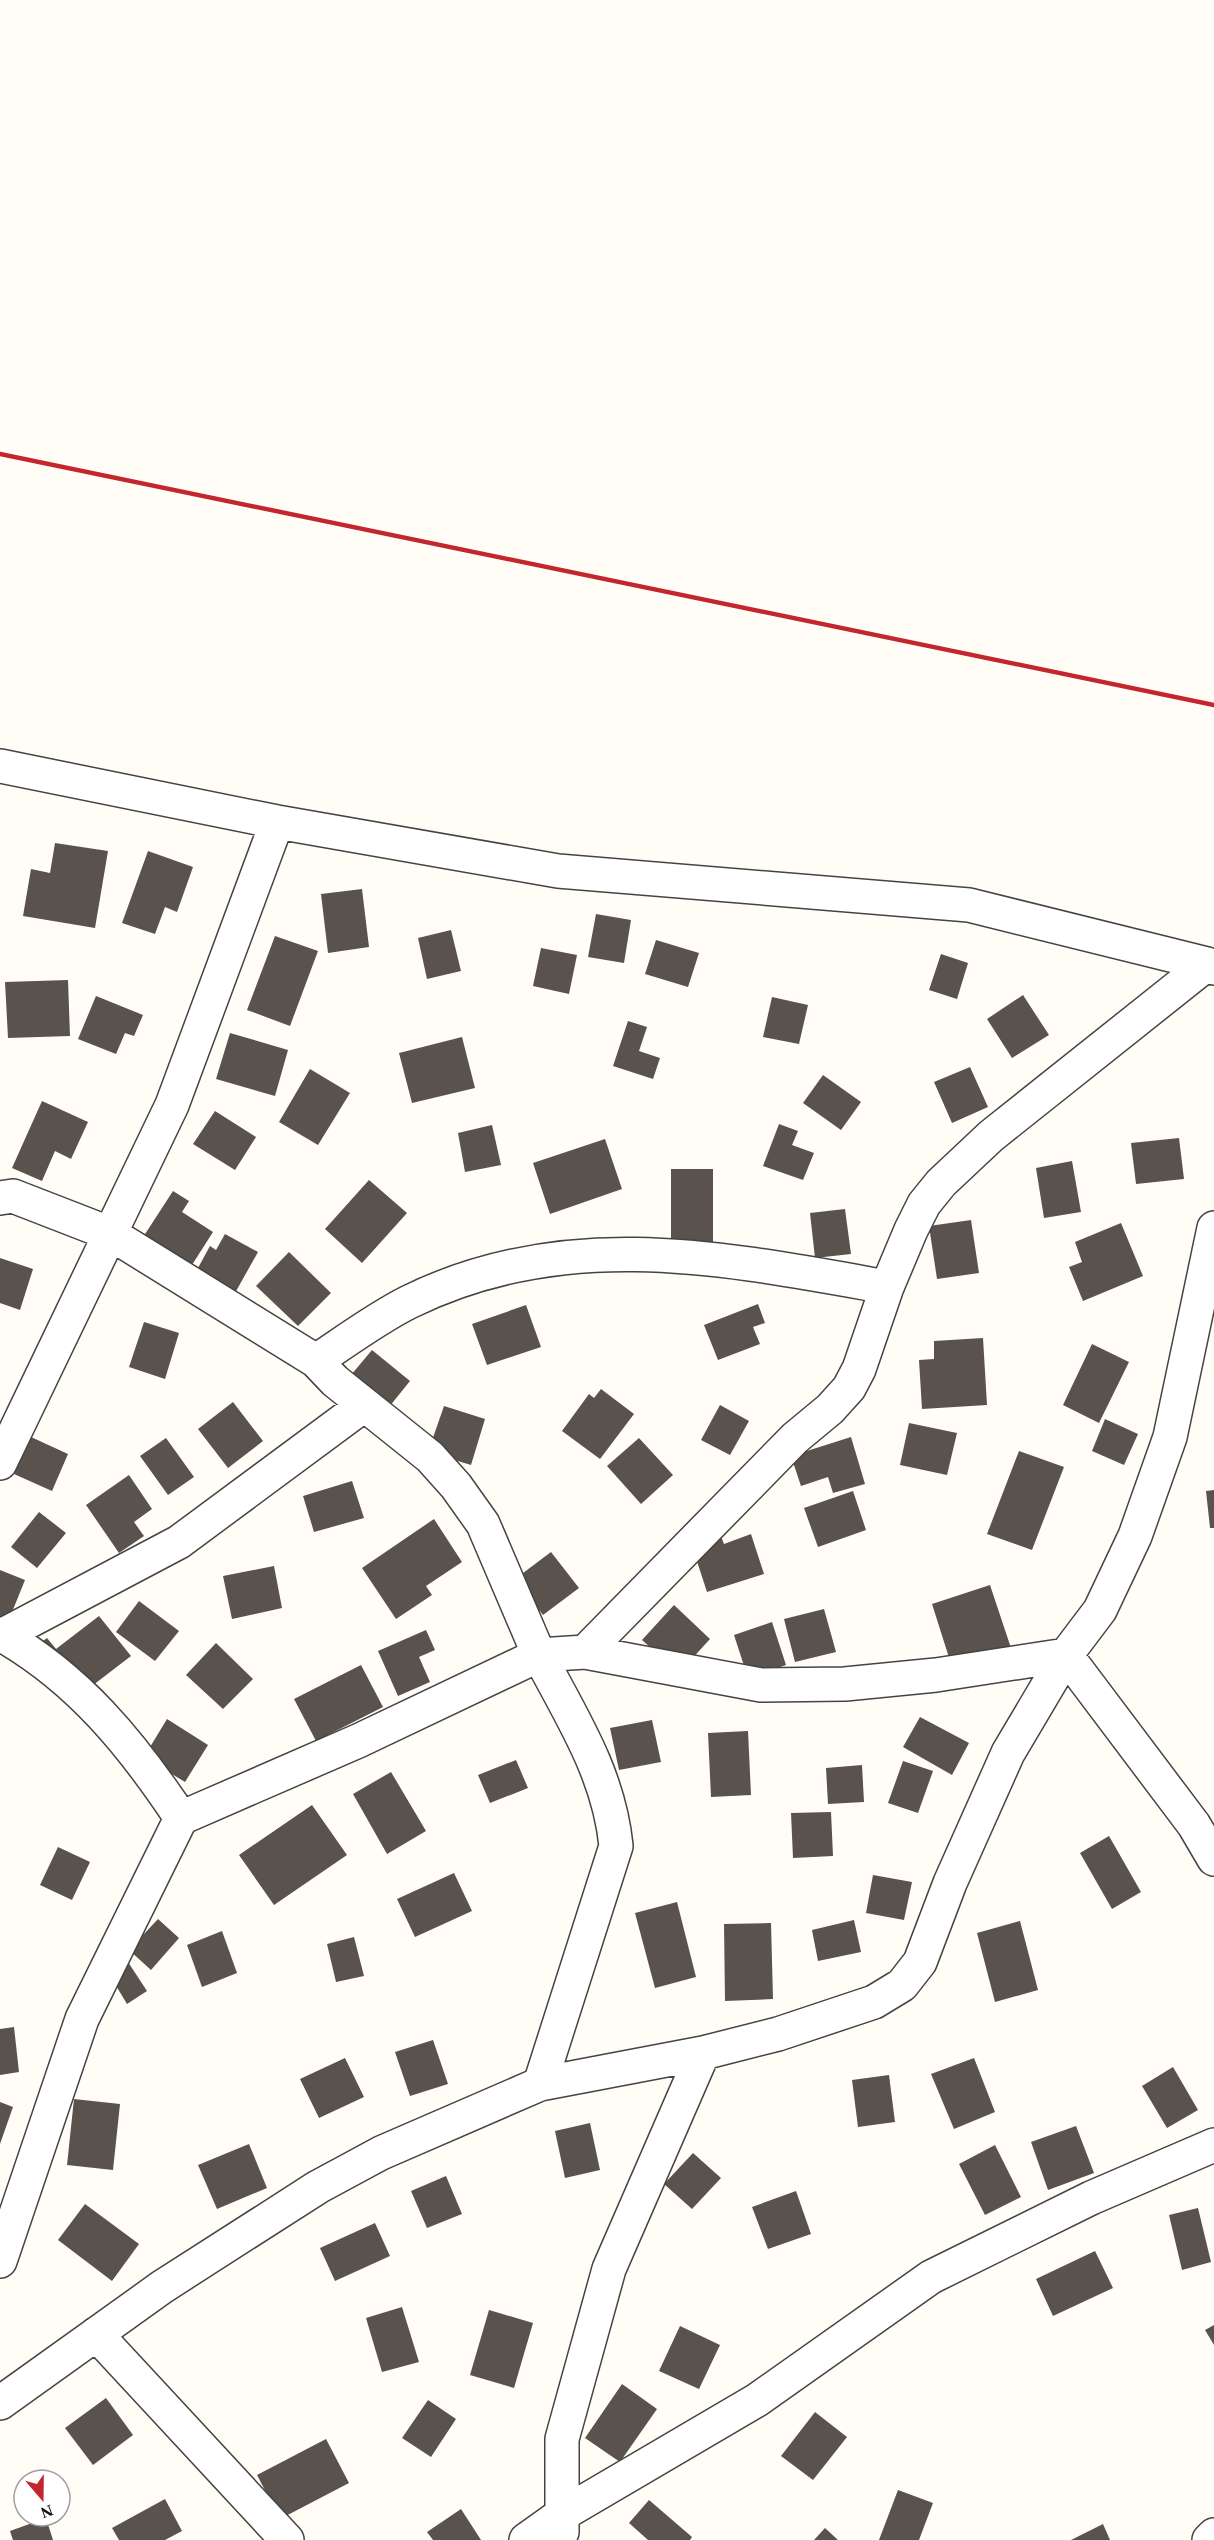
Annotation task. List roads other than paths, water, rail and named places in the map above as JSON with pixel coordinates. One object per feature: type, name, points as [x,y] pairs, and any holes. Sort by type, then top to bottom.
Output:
[{"type":"street","points":[[0,766],[277,822],[558,871],[969,905],[1210,966]]},
{"type":"street","points":[[0,1463],[172,1105],[277,822]]},
{"type":"street","points":[[585,1652],[795,1438],[831,1409],[849,1388],[859,1369],[887,1287],[924,1204],[941,1182],[991,1136],[1210,966]]},
{"type":"street","points":[[0,1198],[13,1196],[111,1234],[316,1361],[364,1405],[430,1457],[456,1486],[483,1524],[539,1655],[599,1770],[613,1812],[616,1846],[540,2084]]},
{"type":"street","points":[[0,2403],[162,2287],[318,2187],[381,2153],[540,2084],[703,2053],[778,2034],[874,2002],[902,1985],[920,1962],[950,1883],[1008,1753],[1066,1655],[1100,1610],[1135,1536],[1170,1437],[1214,1228]]},
{"type":"street","points":[[316,1361],[408,1302],[473,1276],[541,1258],[621,1252],[680,1255],[744,1261],[887,1287]]},
{"type":"street","points":[[181,1818],[151,1773],[107,1718],[41,1661],[1,1635],[179,1542],[364,1405]]},
{"type":"street","points":[[0,2261],[82,2019],[181,1818],[358,1741],[539,1655],[585,1652],[761,1685],[845,1684],[936,1675],[1066,1655]]},
{"type":"street","points":[[1066,1655],[1194,1825],[1214,1859]]},
{"type":"street","points":[[562,2527],[562,2439],[609,2269],[703,2053]]},
{"type":"street","points":[[525,2540],[562,2527],[757,2400],[931,2277],[1090,2198],[1214,2145]]},
{"type":"street","points":[[96,2334],[287,2540]]},
{"type":"street","points":[[1209,2540],[1214,2535]]},
{"type":"railway","points":[[0,454],[1214,705]]}]
